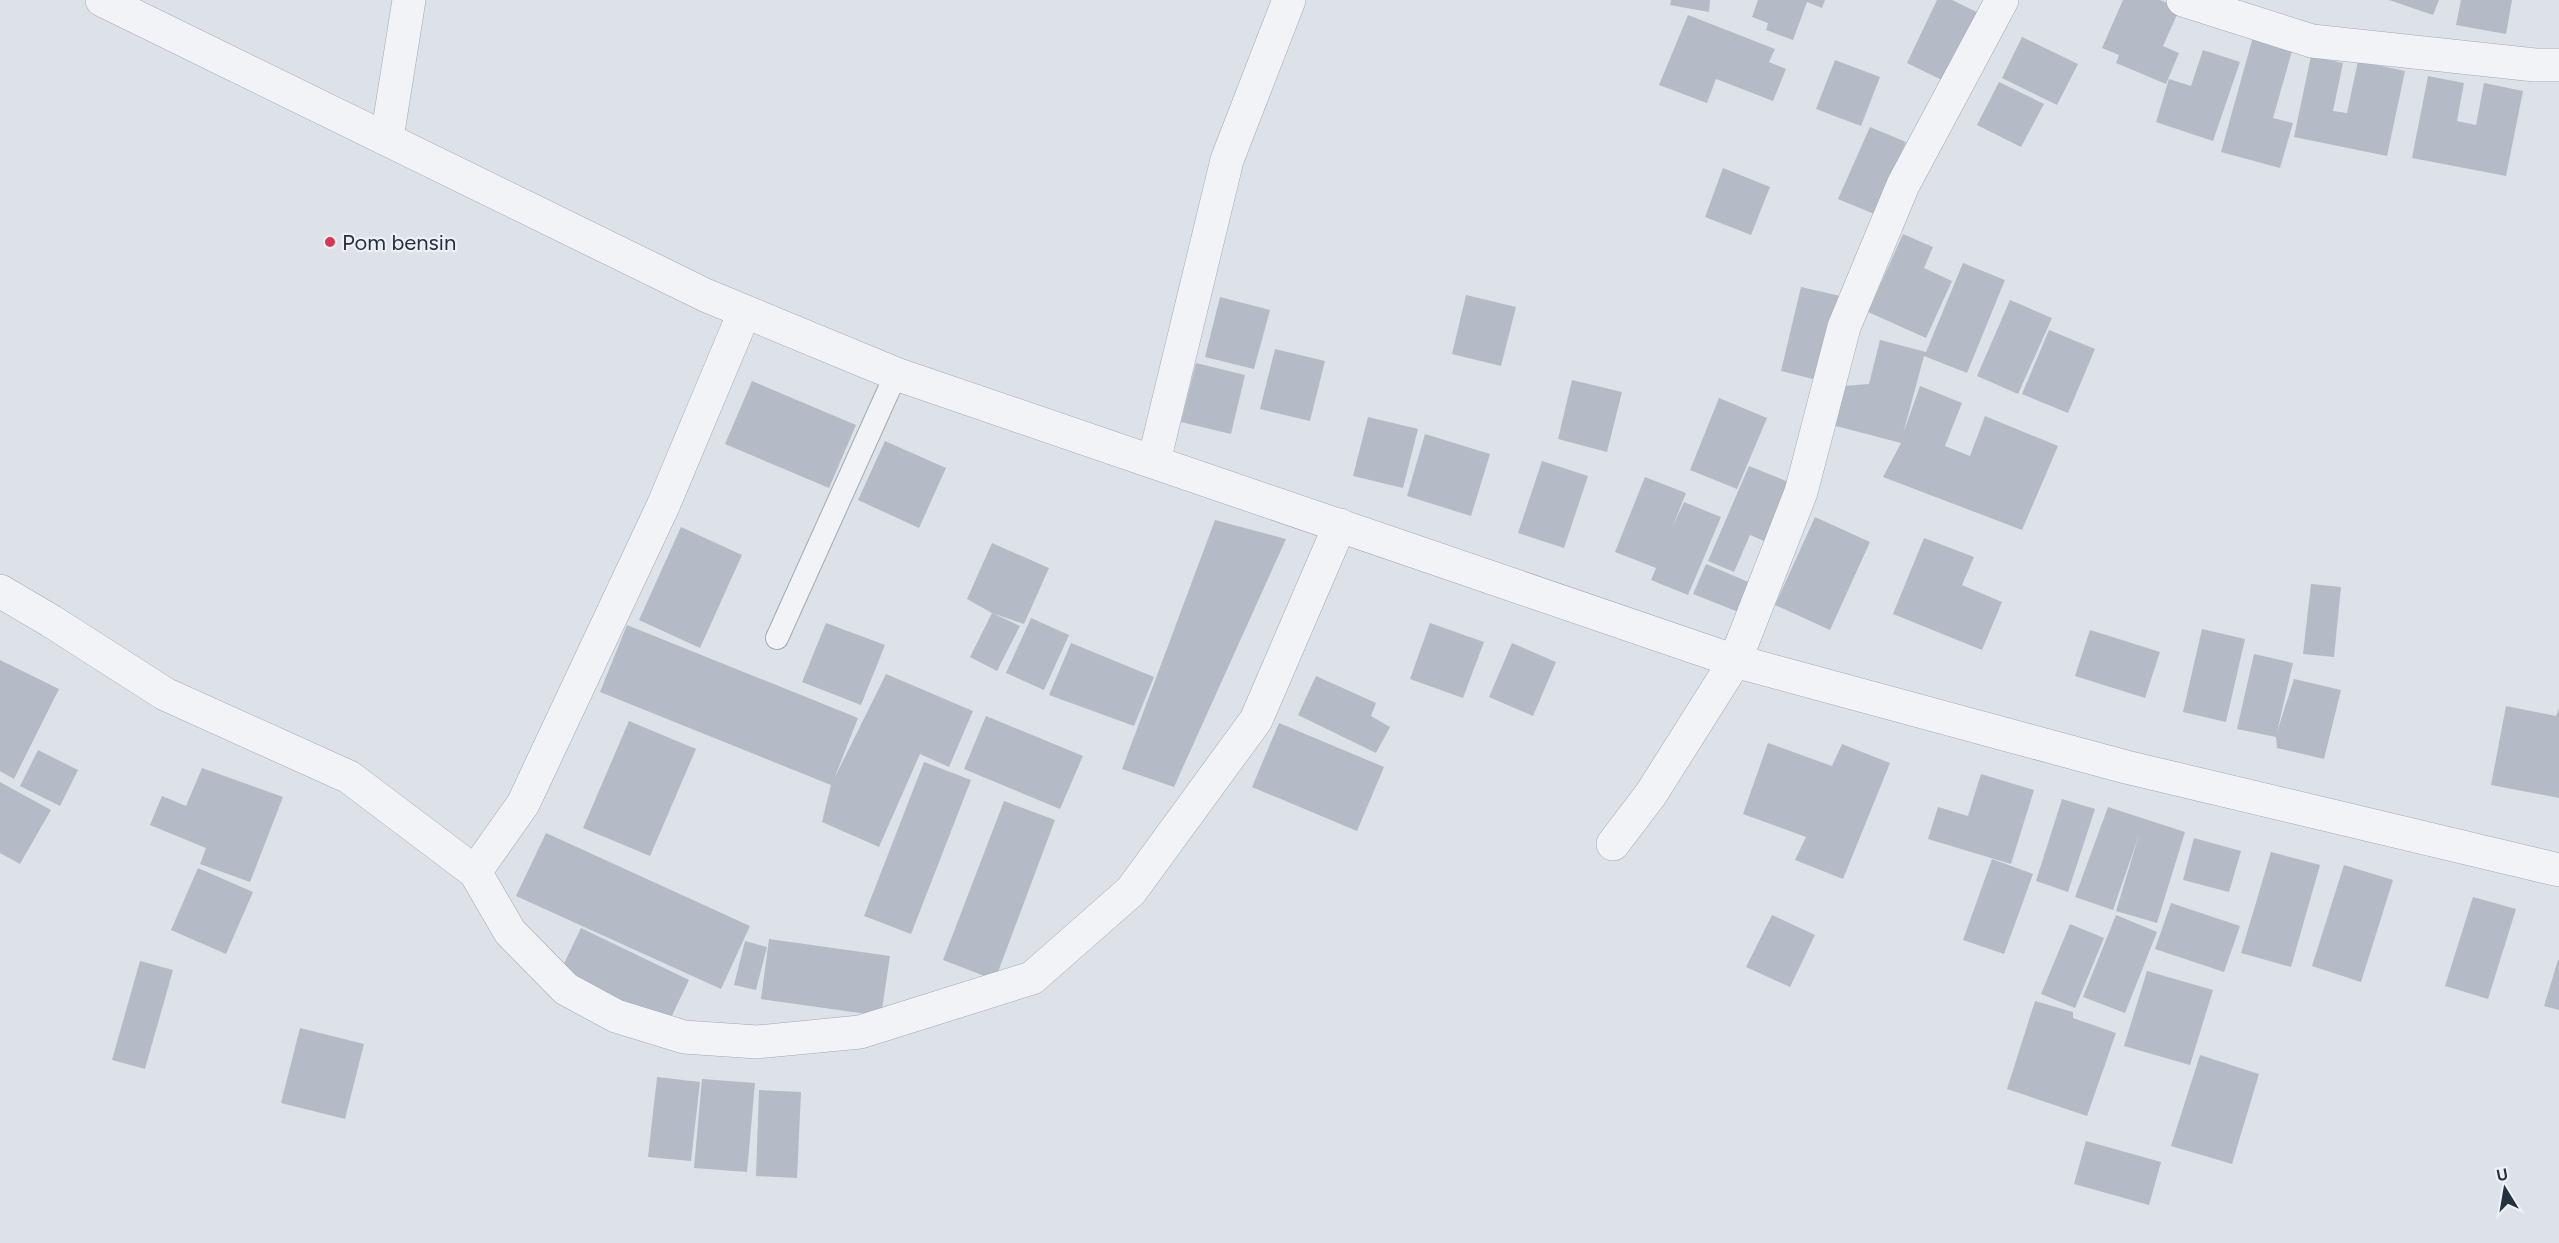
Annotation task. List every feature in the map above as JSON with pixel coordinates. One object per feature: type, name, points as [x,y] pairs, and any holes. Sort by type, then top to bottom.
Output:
[{"type":"street","points":[[102,0],[744,313],[896,374],[1735,661],[2126,766],[2559,870]]},
{"type":"street","points":[[387,138],[409,0]]},
{"type":"street","points":[[1154,461],[1227,160],[1289,0]]},
{"type":"street","points":[[1613,844],[1651,794],[1735,661],[1801,492],[1844,327],[1903,184],[2002,0]]},
{"type":"street","points":[[2183,0],[2312,41],[2535,65],[2559,65]]},
{"type":"street","points":[[475,872],[523,804],[663,506],[744,313]]},
{"type":"street","points":[[0,591],[165,694],[349,777],[475,872],[510,932],[566,989],[616,1016],[684,1037],[757,1042],[860,1032],[1032,978],[1131,891],[1256,720],[1340,525]]},
{"type":"lane","points":[[777,638],[896,374]]},
{"type":"building","points":[[1671,0],[1710,0],[1709,12],[1670,5]]},
{"type":"building","points":[[1758,0],[1825,0],[1822,8],[1807,2],[1793,40],[1766,30],[1768,23],[1752,17]]},
{"type":"building","points":[[1937,0],[1952,0],[1985,16],[1952,85],[1907,63]]},
{"type":"building","points":[[2123,0],[2160,0],[2180,8],[2163,46],[2179,53],[2166,84],[2116,63],[2119,55],[2102,48]]},
{"type":"building","points":[[2389,0],[2439,0],[2433,15]]},
{"type":"building","points":[[2461,0],[2512,0],[2506,34],[2456,25]]},
{"type":"building","points":[[1688,15],[1775,49],[1769,62],[1786,69],[1773,101],[1716,79],[1707,103],[1659,85]]},
{"type":"building","points":[[2254,33],[2294,44],[2273,118],[2293,123],[2280,168],[2221,152]]},
{"type":"building","points":[[2022,37],[2078,64],[2057,105],[2002,78]]},
{"type":"building","points":[[2203,50],[2240,62],[2213,141],[2156,122],[2169,79],[2191,86]]},
{"type":"building","points":[[2311,56],[2343,63],[2333,111],[2347,113],[2358,61],[2405,71],[2387,156],[2294,137]]},
{"type":"building","points":[[1835,60],[1880,77],[1861,126],[1816,109]]},
{"type":"building","points":[[2428,76],[2464,83],[2457,121],[2476,125],[2484,83],[2523,91],[2506,176],[2412,158]]},
{"type":"building","points":[[1999,82],[2044,104],[2021,147],[1977,125]]},
{"type":"building","points":[[1870,127],[1906,142],[1874,214],[1838,199]]},
{"type":"building","points":[[1723,168],[1770,187],[1751,235],[1705,217]]},
{"type":"building","points":[[1903,234],[1933,247],[1924,268],[1952,281],[1926,338],[1868,312]]},
{"type":"building","points":[[1963,263],[2005,280],[1967,373],[1924,356],[1903,434],[1920,386],[1962,403],[1945,446],[1970,456],[1985,416],[2058,446],[2022,530],[1883,477],[1901,443],[1832,425],[1843,386],[1869,384],[1880,340],[1926,352]]},
{"type":"building","points":[[1801,287],[1849,298],[1829,383],[1781,371]]},
{"type":"building","points":[[1466,295],[1516,307],[1501,366],[1452,354]]},
{"type":"building","points":[[1220,297],[1270,310],[1254,369],[1205,357]]},
{"type":"building","points":[[2010,300],[2052,318],[2018,394],[1977,376]]},
{"type":"building","points":[[2049,330],[2095,349],[2068,413],[2022,394]]},
{"type":"building","points":[[1275,349],[1325,361],[1310,421],[1260,409]]},
{"type":"building","points":[[1196,363],[1245,375],[1231,434],[1181,422]]},
{"type":"building","points":[[1572,380],[1622,392],[1607,452],[1558,439]]},
{"type":"building","points":[[752,381],[856,425],[829,488],[725,444]]},
{"type":"building","points":[[1719,398],[1767,418],[1737,489],[1690,470]]},
{"type":"building","points":[[1368,417],[1418,429],[1403,488],[1353,476]]},
{"type":"building","points":[[1425,434],[1490,454],[1471,516],[1407,496]]},
{"type":"building","points":[[885,441],[946,468],[919,528],[858,500]]},
{"type":"building","points":[[1542,461],[1588,476],[1564,548],[1518,533]]},
{"type":"building","points":[[1749,466],[1801,487],[1776,546],[1750,535],[1734,572],[1708,561]]},
{"type":"building","points":[[1645,477],[1686,493],[1672,528],[1684,502],[1721,517],[1688,595],[1651,580],[1656,568],[1615,552]]},
{"type":"building","points":[[1815,517],[1870,542],[1830,630],[1775,605]]},
{"type":"building","points":[[1215,520],[1286,539],[1174,787],[1122,769]]},
{"type":"building","points":[[681,527],[742,555],[700,648],[639,620]]},
{"type":"building","points":[[1924,538],[1974,557],[1962,585],[2002,602],[1982,650],[1893,614]]},
{"type":"building","points":[[992,543],[1049,568],[1024,624],[992,613],[967,599]]},
{"type":"building","points":[[1706,564],[1758,586],[1746,615],[1693,594]]},
{"type":"building","points":[[2311,584],[2341,587],[2334,657],[2303,654]]},
{"type":"building","points":[[992,613],[1020,626],[997,671],[970,657]]},
{"type":"building","points":[[1031,618],[1069,635],[1044,690],[1006,673]]},
{"type":"building","points":[[826,623],[885,645],[861,705],[802,682]]},
{"type":"building","points":[[1430,623],[1484,642],[1463,698],[1410,679]]},
{"type":"building","points":[[627,625],[858,718],[834,779],[886,674],[973,711],[949,767],[920,754],[879,847],[822,822],[831,785],[600,692]]},
{"type":"building","points":[[2202,629],[2245,639],[2226,722],[2183,712]]},
{"type":"building","points":[[2090,630],[2160,652],[2145,698],[2075,676]]},
{"type":"building","points":[[1071,643],[1154,677],[1134,726],[1049,695]]},
{"type":"building","points":[[1512,643],[1556,662],[1533,716],[1489,697]]},
{"type":"building","points":[[2254,654],[2293,663],[2277,732],[2294,679],[2341,690],[2324,759],[2277,748],[2276,737],[2237,729]]},
{"type":"building","points":[[0,660],[59,689],[14,779],[0,771]]},
{"type":"building","points":[[1316,676],[1376,703],[1371,716],[1390,727],[1376,753],[1298,715]]},
{"type":"building","points":[[2506,706],[2556,716],[2559,708],[2559,798],[2491,785]]},
{"type":"building","points":[[986,716],[1083,756],[1060,809],[964,769]]},
{"type":"building","points":[[629,721],[696,749],[650,856],[583,828]]},
{"type":"building","points":[[1279,723],[1384,767],[1357,831],[1252,787]]},
{"type":"building","points":[[1768,743],[1832,766],[1842,744],[1890,763],[1843,879],[1795,860],[1806,837],[1743,814]]},
{"type":"building","points":[[38,750],[78,770],[60,806],[20,786]]},
{"type":"building","points":[[924,762],[971,780],[911,934],[864,916]]},
{"type":"building","points":[[202,768],[283,797],[250,882],[200,864],[206,848],[150,825],[162,796],[186,806]]},
{"type":"building","points":[[1981,774],[2034,790],[2011,864],[1928,839],[1938,807],[1968,816]]},
{"type":"building","points":[[0,782],[51,810],[20,864],[0,853]]},
{"type":"building","points":[[2062,799],[2095,809],[2068,892],[2036,881]]},
{"type":"building","points":[[1004,801],[1055,820],[995,980],[943,960]]},
{"type":"building","points":[[2108,807],[2185,832],[2157,923],[2116,911],[2139,835],[2113,910],[2075,897]]},
{"type":"building","points":[[546,833],[750,926],[721,989],[516,896]]},
{"type":"building","points":[[2194,838],[2241,851],[2229,892],[2183,880]]},
{"type":"building","points":[[2271,852],[2320,865],[2291,967],[2241,953]]},
{"type":"building","points":[[1992,859],[2033,874],[2004,954],[1963,940]]},
{"type":"building","points":[[2344,865],[2393,880],[2361,982],[2312,966]]},
{"type":"building","points":[[198,868],[253,892],[226,954],[171,930]]},
{"type":"building","points":[[2473,897],[2516,909],[2488,999],[2445,986]]},
{"type":"building","points":[[2171,903],[2240,926],[2224,972],[2155,949]]},
{"type":"building","points":[[1772,915],[1815,935],[1790,987],[1746,967]]},
{"type":"building","points":[[2116,915],[2157,932],[2125,1013],[2083,997]]},
{"type":"building","points":[[2070,924],[2104,938],[2075,1008],[2041,994]]},
{"type":"building","points":[[581,928],[689,980],[666,1028],[558,976]]},
{"type":"building","points":[[769,939],[890,956],[881,1016],[761,999]]},
{"type":"building","points":[[745,941],[767,947],[756,990],[734,985]]},
{"type":"building","points":[[2559,960],[2559,1010],[2544,1006]]},
{"type":"building","points":[[140,961],[173,970],[145,1069],[112,1060]]},
{"type":"building","points":[[2147,971],[2213,990],[2190,1065],[2124,1046]]},
{"type":"building","points":[[2035,1001],[2073,1012],[2073,1018],[2116,1033],[2087,1116],[2007,1089]]},
{"type":"building","points":[[300,1028],[364,1044],[345,1119],[281,1103]]},
{"type":"building","points":[[2200,1055],[2259,1074],[2232,1164],[2171,1146]]},
{"type":"building","points":[[657,1077],[700,1082],[691,1161],[648,1157]]},
{"type":"building","points":[[702,1079],[755,1083],[747,1172],[694,1168]]},
{"type":"building","points":[[759,1090],[801,1092],[797,1178],[756,1176]]},
{"type":"building","points":[[2086,1141],[2161,1162],[2149,1205],[2074,1184]]},
{"type":"place","name":"Pom bensin","points":[[330,242]]}]
